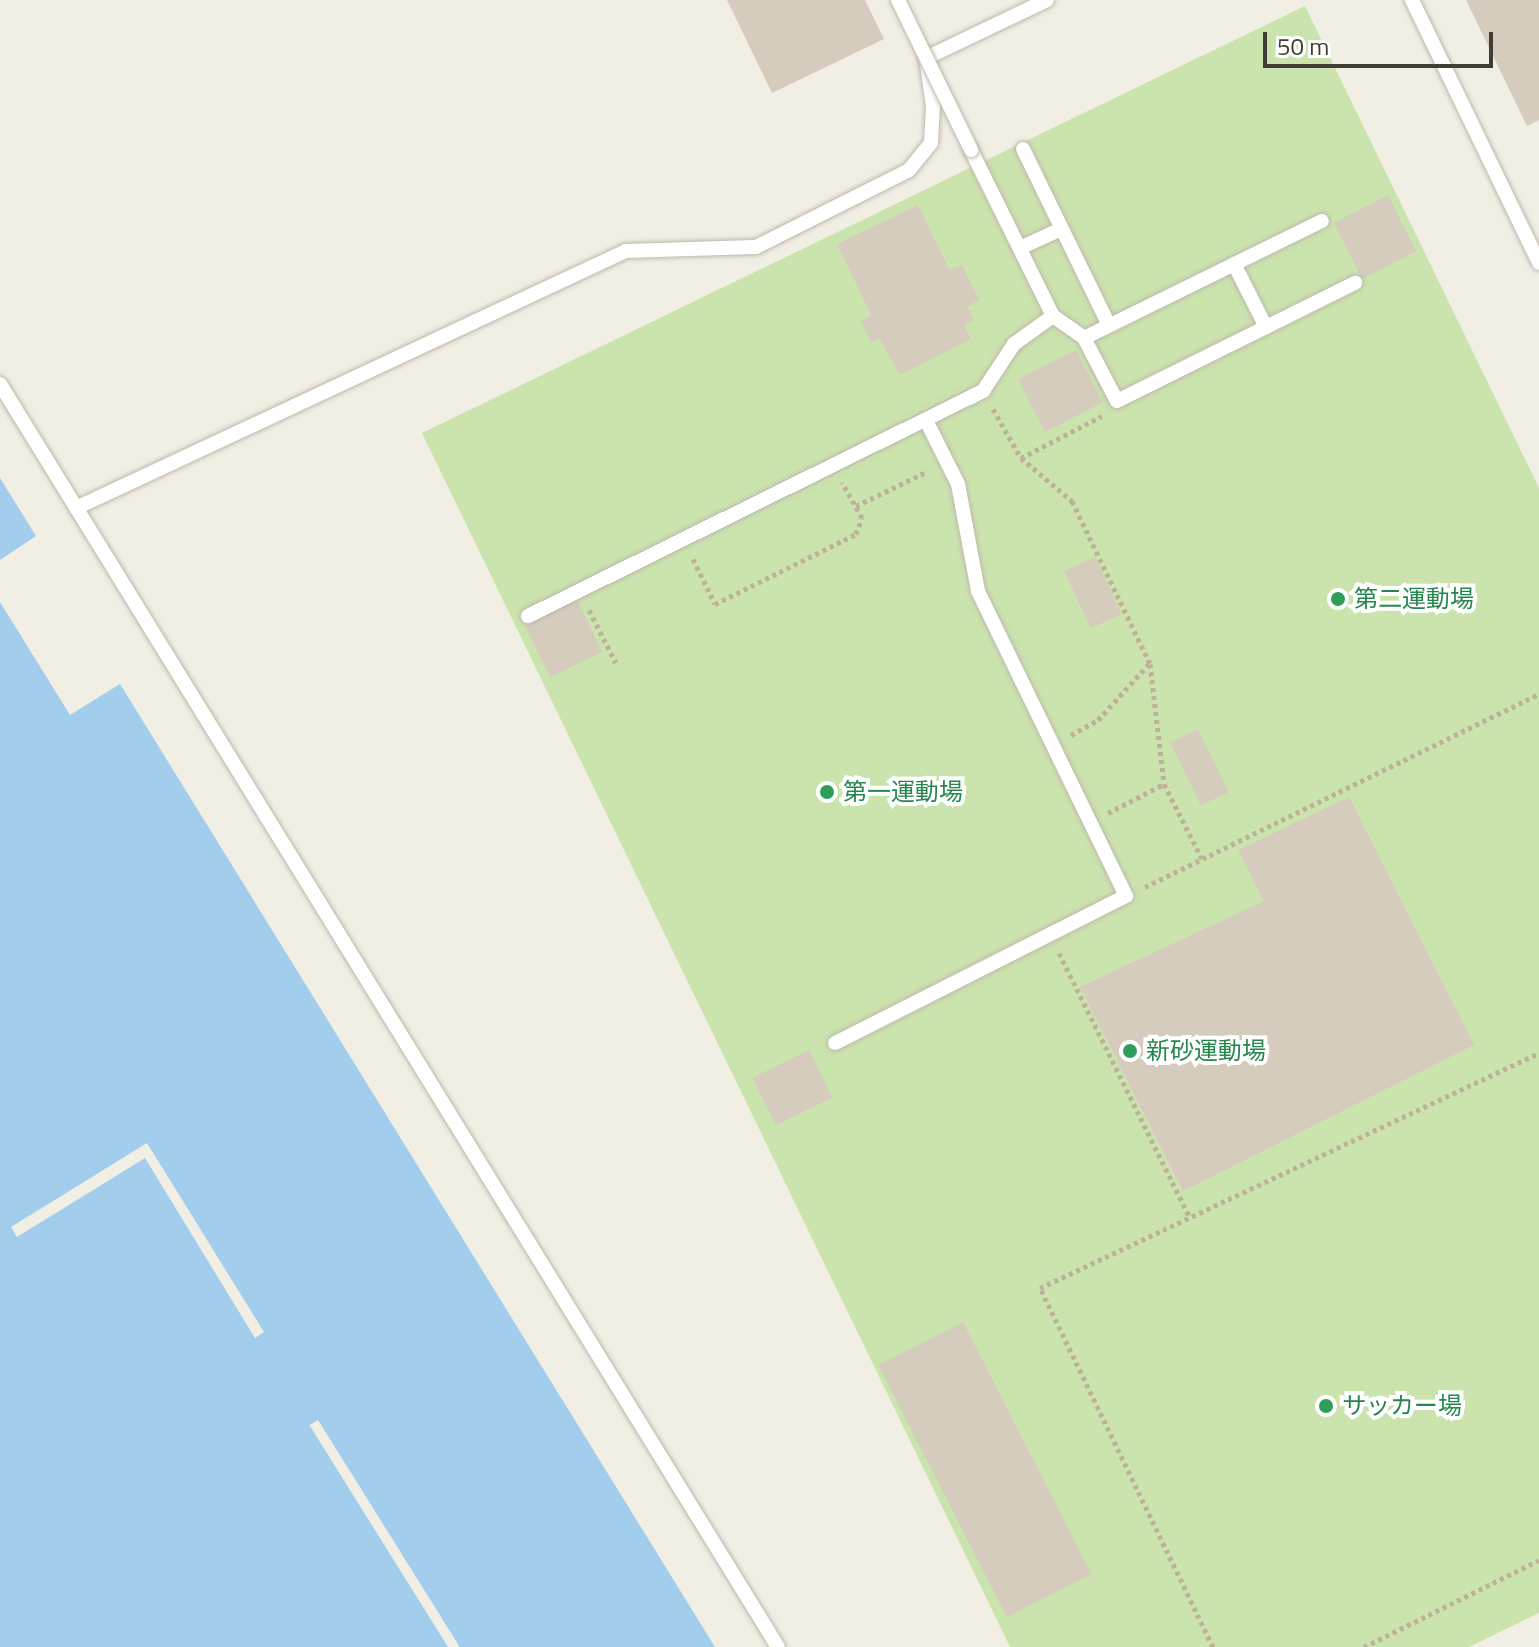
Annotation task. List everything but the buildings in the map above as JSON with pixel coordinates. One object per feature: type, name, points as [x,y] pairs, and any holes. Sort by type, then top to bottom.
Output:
[{"type":"lane","points":[[898,0],[1053,316],[1084,338],[1117,401],[1355,283]]},
{"type":"lane","points":[[76,508],[626,251],[756,247],[909,170],[931,143],[933,106],[926,58],[1047,0]]},
{"type":"lane","points":[[1412,0],[1539,263]]},
{"type":"lane","points":[[1023,149],[1109,325]]},
{"type":"lane","points":[[1084,338],[1322,221]]},
{"type":"lane","points":[[1020,248],[1061,229]]},
{"type":"lane","points":[[1234,264],[1266,327]]},
{"type":"lane","points":[[528,616],[927,422],[983,391],[1014,344],[1053,316]]},
{"type":"lane","points":[[0,384],[778,1647]]},
{"type":"lane","points":[[835,1043],[1126,896],[978,591],[958,484],[927,422]]},
{"type":"path","points":[[983,391],[1021,458],[1072,501],[1150,664],[1164,784],[1202,859]]},
{"type":"path","points":[[1021,458],[1105,414],[1117,401]]},
{"type":"path","points":[[856,506],[946,461]]},
{"type":"path","points":[[684,541],[715,604],[856,534],[862,518],[834,467]]},
{"type":"path","points":[[580,591],[616,663]]},
{"type":"path","points":[[1053,745],[1098,720],[1150,664]]},
{"type":"path","points":[[1126,896],[1539,694]]},
{"type":"path","points":[[1090,823],[1164,784]]},
{"type":"path","points":[[1050,934],[1190,1218]]},
{"type":"path","points":[[1213,1647],[1040,1288],[1539,1053]]},
{"type":"path","points":[[1364,1647],[1539,1560]]},
{"type":"green space","name":"新砂運動場","points":[[1305,6],[1539,488],[1539,1613],[1469,1647],[1010,1647],[422,433]]},
{"type":"water","points":[[0,478],[36,536],[0,560]]},
{"type":"water","points":[[0,602],[70,715],[120,684],[715,1647],[0,1647]]},
{"type":"pier","points":[[147,1143],[264,1332],[255,1338],[145,1158],[17,1237],[11,1227]]},
{"type":"pier","points":[[318,1420],[459,1646],[448,1647],[310,1425]]},
{"type":"place","name":"第二運動場","points":[[1338,599]]},
{"type":"place","name":"第一運動場","points":[[827,792]]},
{"type":"place","name":"新砂運動場","points":[[1130,1051]]},
{"type":"place","name":"サッカー場","points":[[1326,1406]]}]
